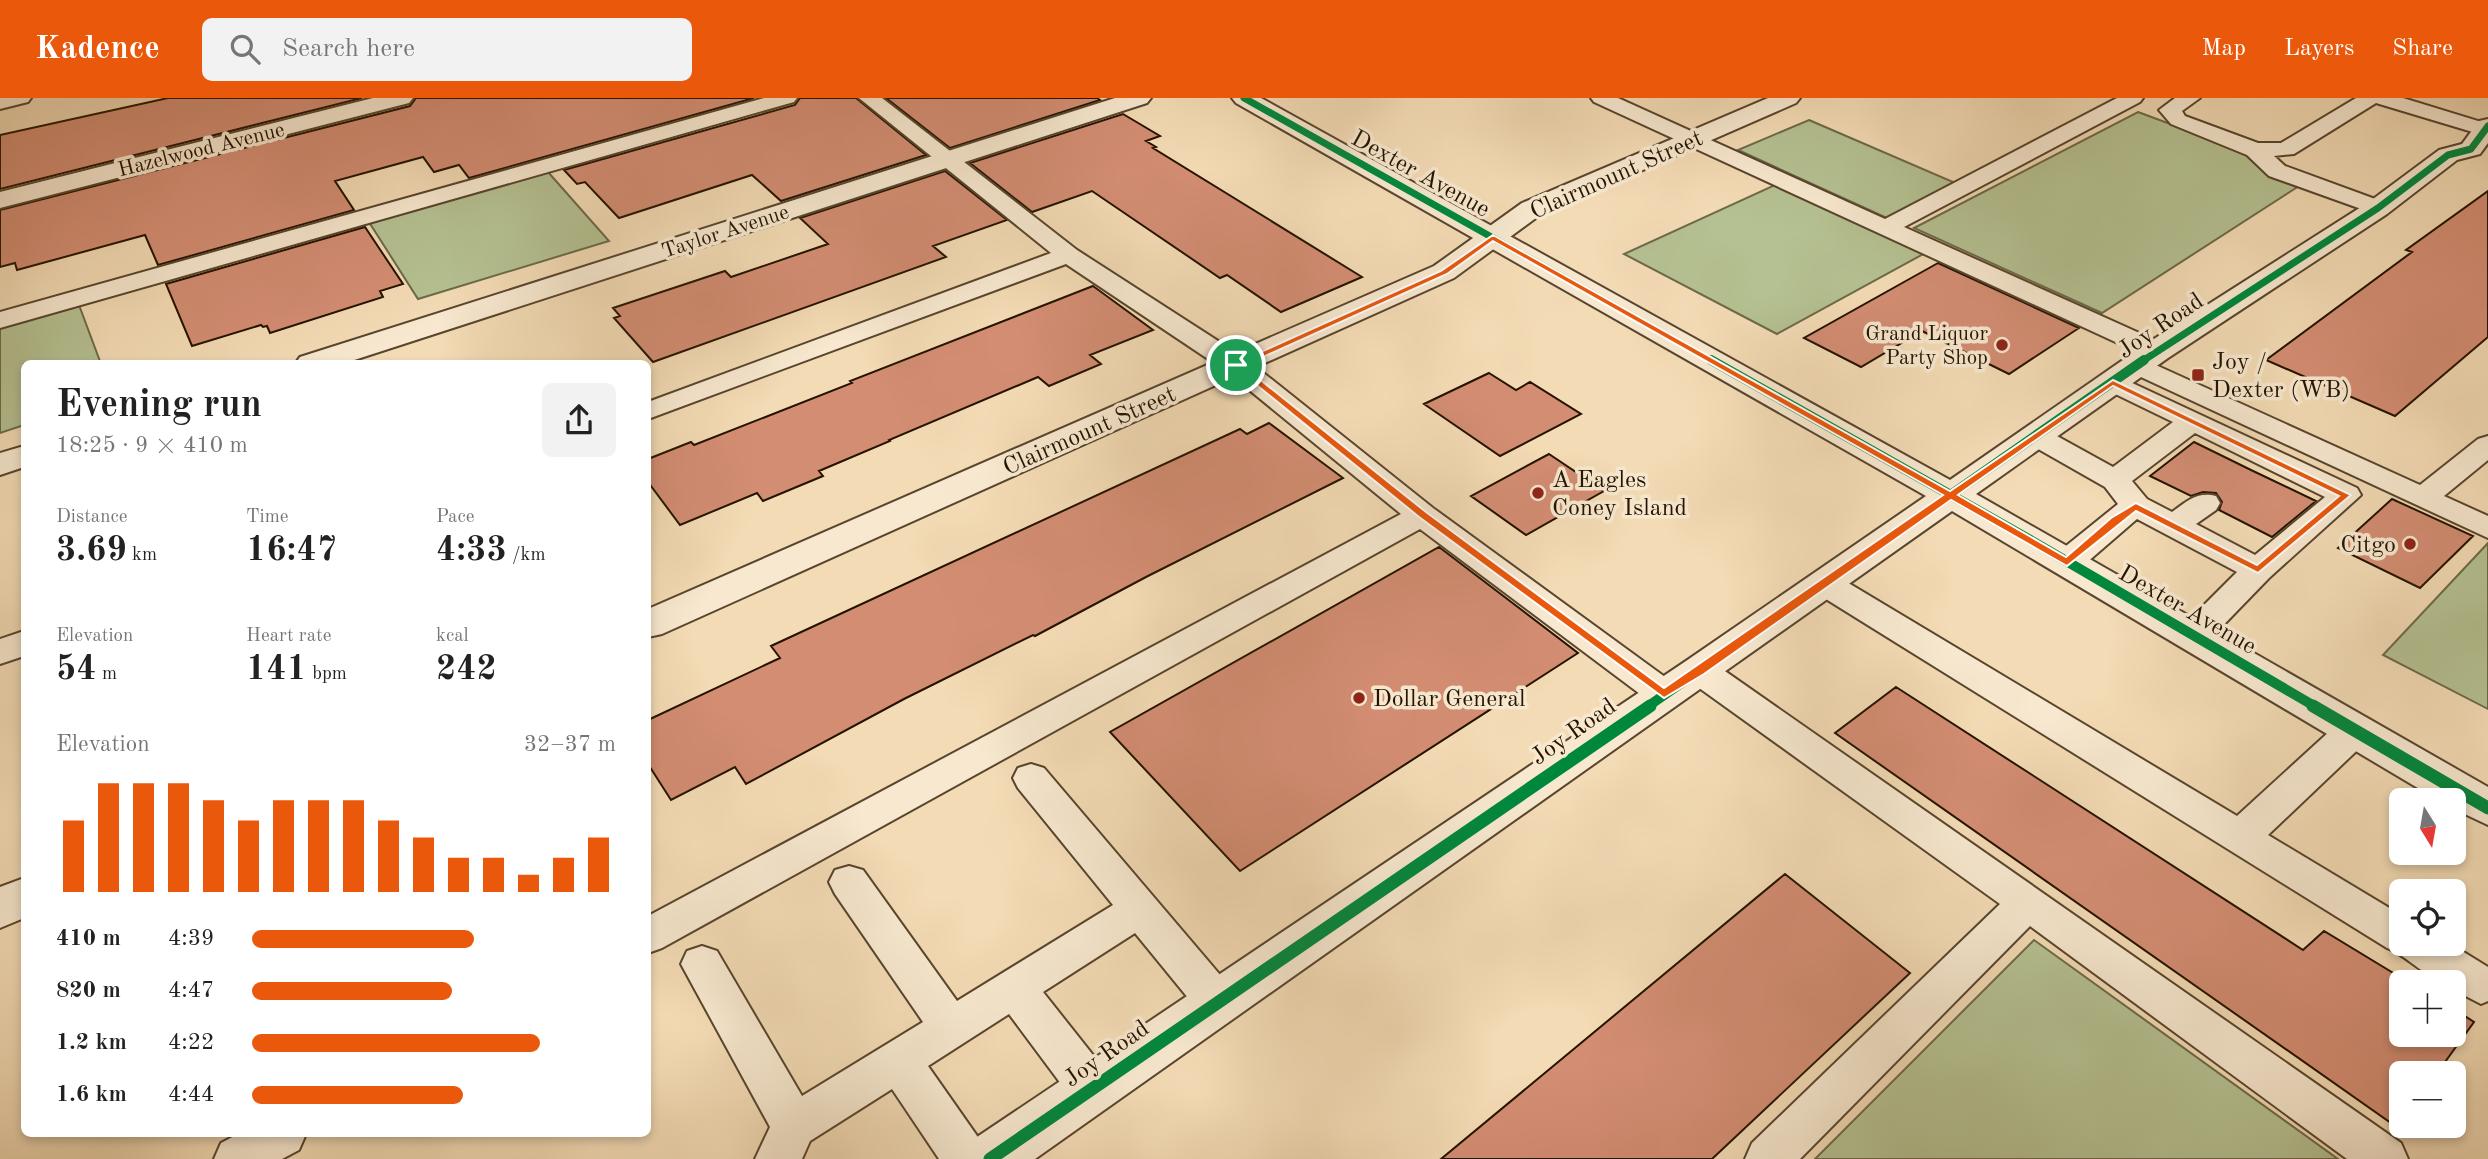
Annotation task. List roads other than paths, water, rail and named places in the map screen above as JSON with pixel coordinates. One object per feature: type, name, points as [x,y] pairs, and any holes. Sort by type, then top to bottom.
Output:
[{"type":"street","name":"Hazelwood Avenue","points":[[0,200],[401,98]]},
{"type":"street","name":"Taylor Avenue","points":[[324,360],[1139,98]]},
{"type":"street","name":"Dexter Avenue","points":[[1244,98],[1951,495],[2488,808]]},
{"type":"street","name":"Clairmount Street","points":[[651,623],[1444,272],[1531,209],[1788,98]]},
{"type":"street","name":"Joy Road","points":[[990,1159],[2136,366],[2378,208],[2448,155],[2483,140]]},
{"type":"street","points":[[0,464],[21,457]]},
{"type":"street","points":[[0,908],[21,898]]},
{"type":"lane","points":[[0,103],[21,98]]},
{"type":"lane","points":[[0,320],[786,98]]},
{"type":"lane","points":[[869,98],[1068,255],[1236,365],[1422,514],[2028,902],[2385,1159]]},
{"type":"lane","points":[[1601,98],[1885,228],[2136,366],[2488,528]]},
{"type":"lane","points":[[1885,228],[2133,98]]},
{"type":"lane","points":[[2190,98],[2169,110],[2171,115],[2255,150],[2277,170],[2378,208]]},
{"type":"lane","points":[[2255,150],[2286,149],[2370,98]]},
{"type":"lane","points":[[2382,98],[2483,140]]},
{"type":"lane","points":[[651,410],[1068,255]]},
{"type":"lane","points":[[2136,366],[2192,421],[2260,464],[2346,495],[2258,570],[2193,636]]},
{"type":"lane","points":[[2115,480],[2192,421]]},
{"type":"lane","points":[[2036,436],[2115,480],[2136,506],[2258,570]]},
{"type":"lane","points":[[2423,498],[2488,445]]},
{"type":"lane","points":[[2174,525],[2205,503]]},
{"type":"lane","points":[[2067,562],[2114,521],[2136,506]]},
{"type":"lane","points":[[651,934],[1422,514]]},
{"type":"lane","points":[[1824,583],[2389,929]]},
{"type":"lane","points":[[0,652],[21,644]]},
{"type":"lane","points":[[2240,837],[2355,730]]},
{"type":"lane","points":[[1031,778],[1217,1002]]},
{"type":"lane","points":[[849,882],[951,1027]]},
{"type":"lane","points":[[1768,1159],[2028,902]]},
{"type":"lane","points":[[702,964],[786,1143],[898,1060],[1140,909]]},
{"type":"lane","points":[[2434,956],[2481,985]]},
{"type":"lane","points":[[1014,988],[1092,1089]]},
{"type":"lane","points":[[898,1060],[967,1159]]},
{"type":"lane","points":[[237,1159],[277,1137]]},
{"type":"place","name":"Grand Liquor Party Shop","points":[[2002,345]]},
{"type":"place","name":"Joy / Dexter (WB)","points":[[2198,375]]},
{"type":"place","name":"A Eagles Coney Island","points":[[1538,493]]},
{"type":"place","name":"Citgo","points":[[2410,544]]},
{"type":"place","name":"Dollar General","points":[[1359,698]]}]
